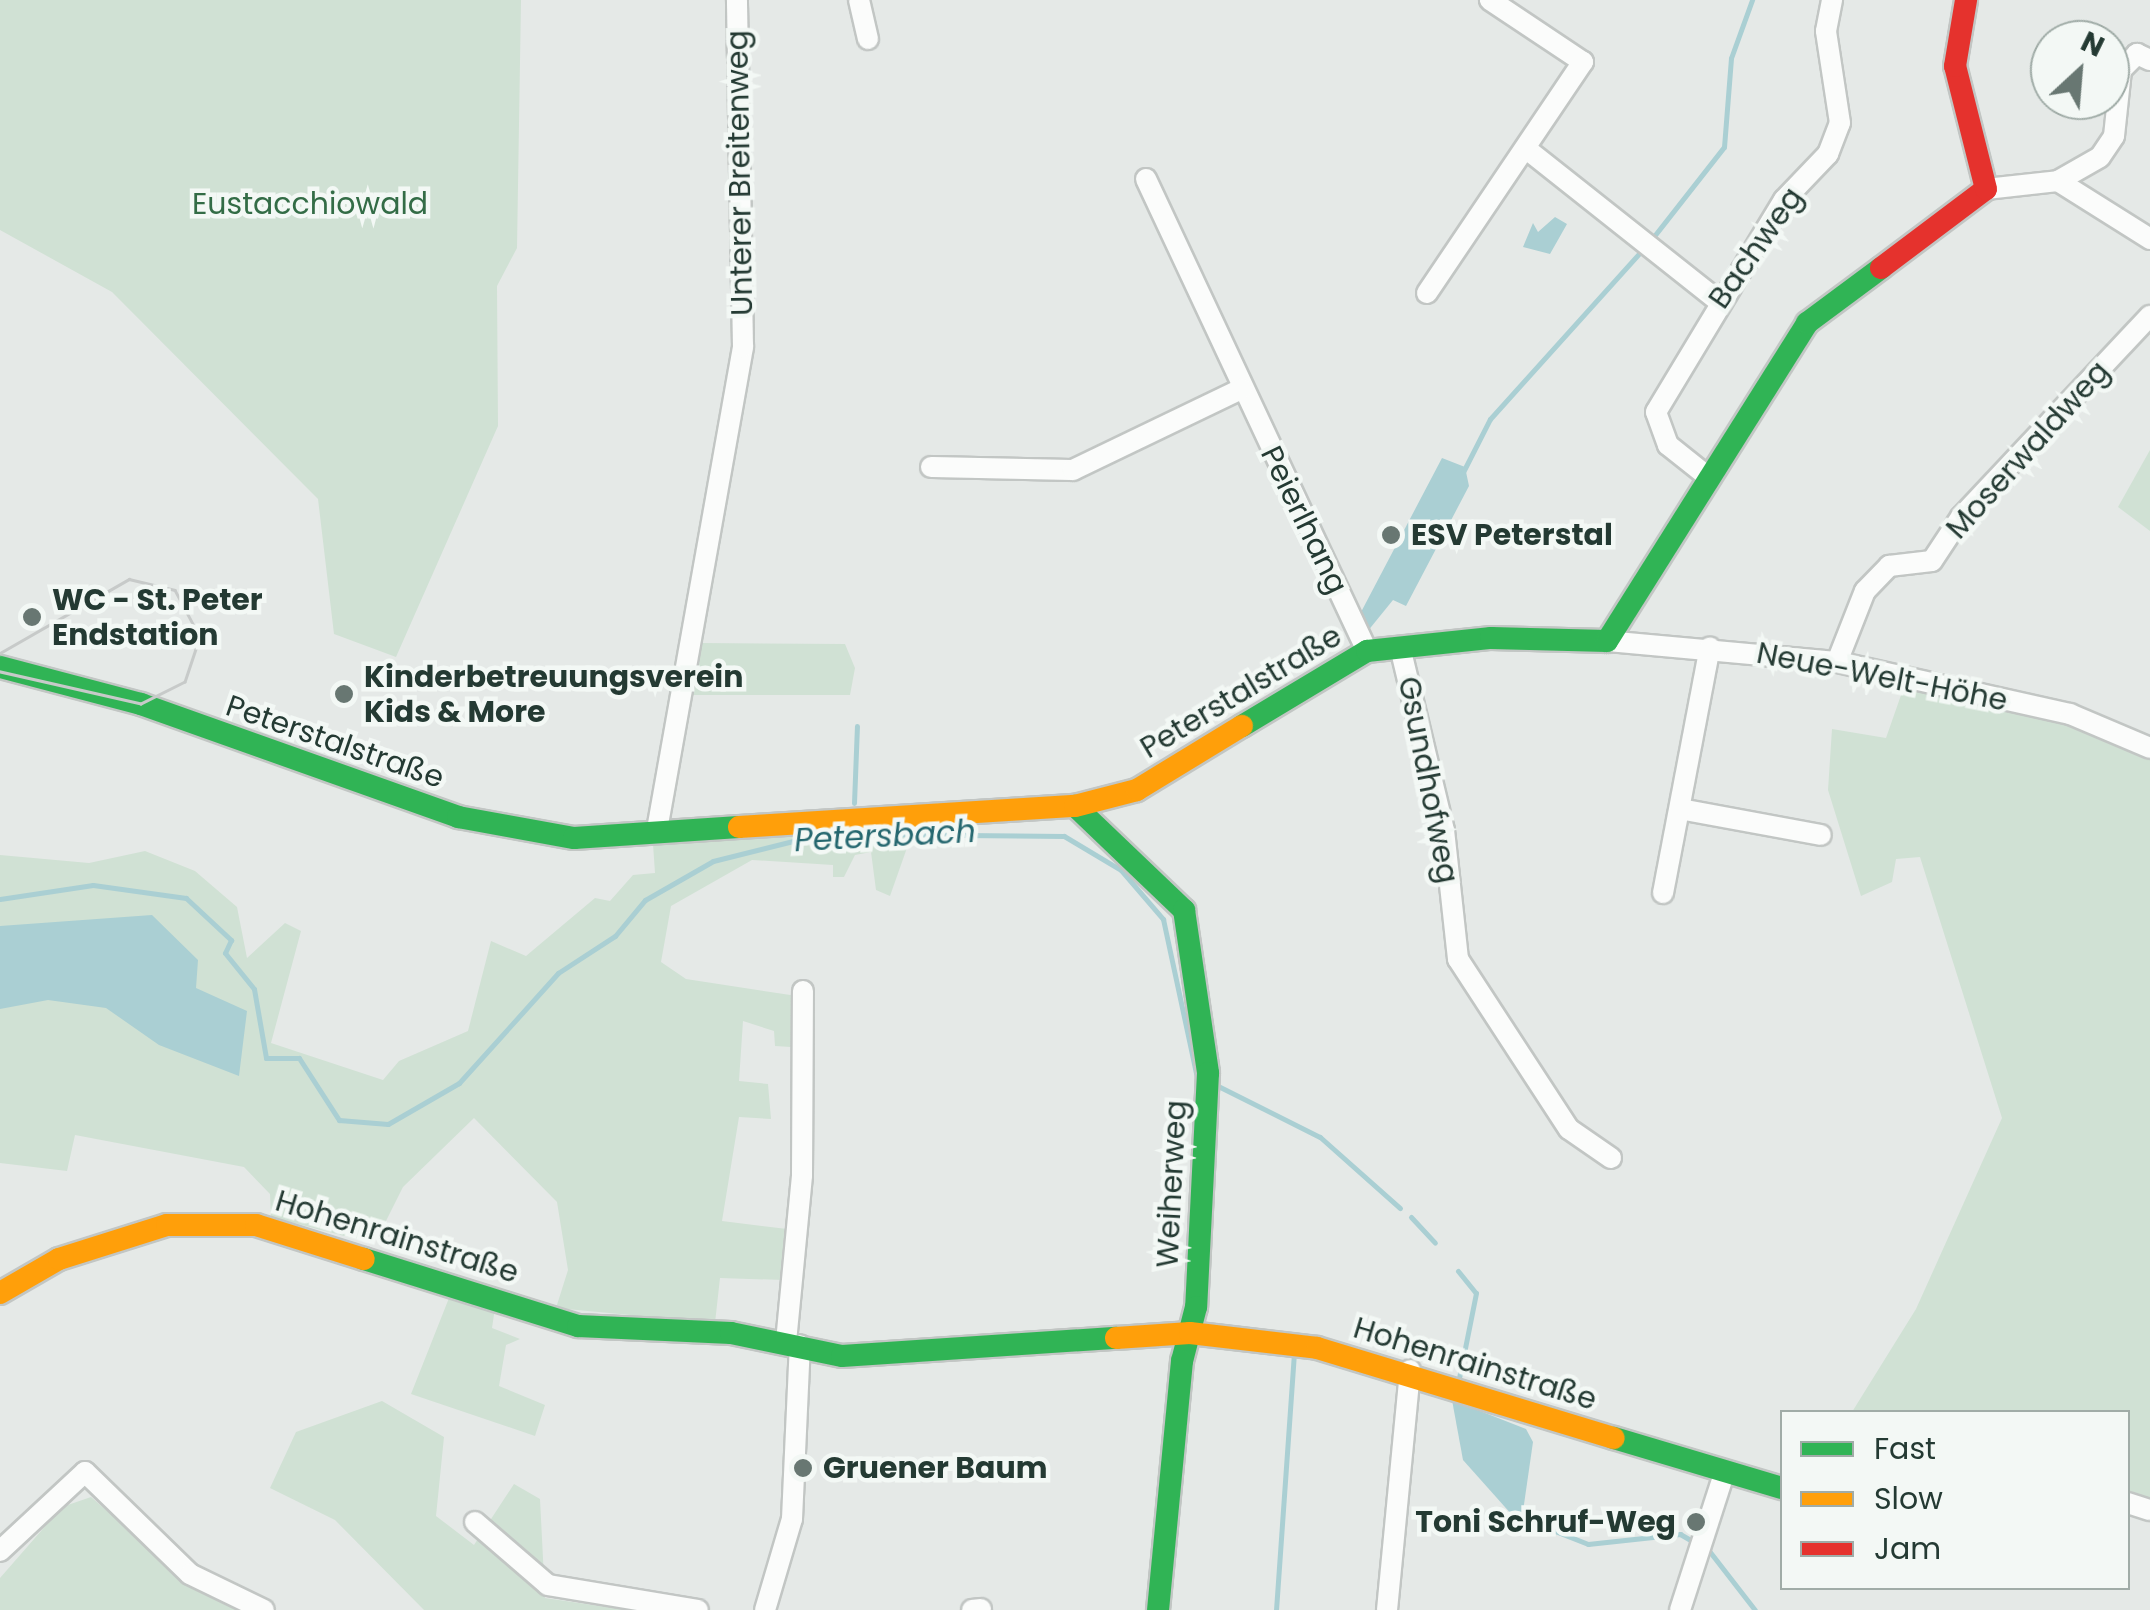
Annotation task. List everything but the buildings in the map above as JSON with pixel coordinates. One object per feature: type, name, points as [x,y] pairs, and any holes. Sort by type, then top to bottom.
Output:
[{"type":"street","name":"Unterer Breitenweg","points":[[656,830],[743,347],[737,0]]},
{"type":"street","points":[[859,0],[868,39]]},
{"type":"street","points":[[1427,293],[1529,151],[1582,62],[1490,0]]},
{"type":"street","name":"Bachweg","points":[[1706,476],[1668,445],[1656,412],[1718,301],[1784,200],[1828,154],[1840,123],[1826,32],[1832,0]]},
{"type":"street","points":[[1966,0],[1955,66],[1986,189]]},
{"type":"street","points":[[1608,641],[1706,476],[1807,323],[1986,189],[2058,181],[2108,148],[2121,70],[2137,54],[2150,60]]},
{"type":"street","points":[[1529,151],[1718,301]]},
{"type":"street","name":"Peierlhang","points":[[1146,179],[1241,389],[1368,651]]},
{"type":"street","points":[[2058,181],[2150,239]]},
{"type":"street","name":"Moserwaldweg","points":[[1837,662],[1865,590],[1888,566],[1932,561],[1961,517],[2150,316]]},
{"type":"street","points":[[932,467],[1073,470],[1241,389]]},
{"type":"street","name":"Neue-Welt-Höhe","points":[[1608,641],[1710,647],[1837,662],[2070,714],[2150,748]]},
{"type":"street","name":"Peterstalstraße","points":[[0,667],[139,704],[458,817],[574,838],[1075,806],[1137,790],[1368,651],[1608,641]]},
{"type":"street","name":"Gsundhofweg","points":[[1400,647],[1444,830],[1458,959],[1569,1129],[1611,1158]]},
{"type":"street","points":[[1663,893],[1685,810],[1710,647]]},
{"type":"street","name":"Weiherweg","points":[[1075,806],[1184,910],[1208,1079],[1190,1333],[1158,1610]]},
{"type":"street","points":[[1685,810],[1821,835]]},
{"type":"street","points":[[765,1610],[792,1518],[793,1344],[802,1175],[802,990]]},
{"type":"street","name":"Hohenrainstraße","points":[[0,1293],[59,1259],[167,1225],[256,1225],[578,1326],[793,1344],[842,1356],[1190,1333],[1410,1370],[1724,1476],[1780,1488]]},
{"type":"street","points":[[1387,1610],[1410,1370]]},
{"type":"street","points":[[0,1550],[86,1472],[190,1574],[264,1610]]},
{"type":"street","points":[[1680,1610],[1724,1476]]},
{"type":"street","points":[[475,1522],[548,1585],[698,1610]]},
{"type":"street","points":[[972,1610],[981,1609]]},
{"type":"green space","name":"Eustacchiowald","points":[[0,0],[521,0],[517,248],[497,286],[498,426],[396,657],[334,634],[318,499],[112,292],[0,230]]},
{"type":"green space","points":[[2150,450],[2150,531],[2118,507]]},
{"type":"green space","points":[[699,643],[845,644],[855,668],[850,695],[689,695]]},
{"type":"green space","points":[[1907,678],[2150,748],[2150,1498],[2130,1492],[2130,1410],[1853,1410],[1916,1309],[2002,1118],[1920,857],[1896,859],[1892,882],[1861,896],[1828,790],[1832,729],[1886,738]]},
{"type":"green space","points":[[952,826],[953,843],[908,845],[890,896],[876,890],[871,852],[855,855],[844,877],[833,877],[833,865],[752,860],[671,906],[661,962],[686,979],[797,996],[791,1047],[775,1046],[774,1031],[743,1021],[739,1081],[768,1084],[771,1119],[739,1117],[722,1221],[787,1229],[784,1280],[720,1278],[715,1323],[556,1308],[568,1270],[557,1202],[474,1118],[403,1187],[378,1237],[356,1239],[271,1217],[270,1194],[244,1167],[75,1135],[67,1171],[0,1163],[0,855],[89,863],[145,851],[195,871],[237,907],[247,958],[285,923],[301,931],[271,1043],[383,1080],[399,1061],[468,1031],[491,941],[526,956],[595,898],[610,901],[633,875],[655,873],[653,844]]},
{"type":"green space","points":[[451,1293],[495,1308],[492,1328],[520,1339],[506,1345],[499,1386],[545,1405],[535,1436],[411,1394]]},
{"type":"green space","points":[[382,1401],[444,1437],[436,1516],[474,1545],[514,1484],[540,1499],[545,1598],[627,1610],[424,1610],[335,1520],[270,1488],[296,1432]]},
{"type":"green space","points":[[91,1497],[182,1576],[251,1610],[0,1610],[0,1578],[62,1507]]},
{"type":"water","points":[[1555,217],[1567,224],[1550,254],[1523,247],[1533,223],[1538,232]]},
{"type":"water","points":[[1442,458],[1465,467],[1469,486],[1406,606],[1393,600],[1367,632],[1360,614]]},
{"type":"water","points":[[152,915],[198,960],[196,988],[247,1011],[239,1076],[159,1045],[106,1008],[48,1000],[0,1009],[0,926]]},
{"type":"water","points":[[1452,1400],[1526,1429],[1533,1442],[1521,1525],[1463,1460]]},
{"type":"waterway","points":[[1651,240],[1724,147],[1731,58],[1752,0]]},
{"type":"waterway","points":[[1463,472],[1490,419],[1642,250]]},
{"type":"waterway","points":[[854,803],[857,726]]},
{"type":"waterway","name":"Petersbach","points":[[845,834],[1064,836],[1121,870],[1163,919],[1197,1077]]},
{"type":"waterway","name":"Petersbach","points":[[0,899],[93,885],[186,898],[231,940],[225,953],[254,989],[266,1058],[299,1058],[339,1120],[388,1124],[459,1083],[558,973],[615,936],[645,900],[713,861],[809,837]]},
{"type":"waterway","name":"Petersbach","points":[[1216,1085],[1320,1137],[1400,1208]]},
{"type":"waterway","name":"Petersbach","points":[[1411,1217],[1435,1243]]},
{"type":"waterway","name":"Petersbach","points":[[1458,1271],[1476,1293],[1459,1378]]},
{"type":"waterway","points":[[1276,1610],[1294,1355]]},
{"type":"waterway","name":"Petersbach","points":[[1522,1518],[1588,1544],[1680,1534],[1697,1544]]},
{"type":"waterway","name":"Petersbach","points":[[1710,1552],[1755,1610]]},
{"type":"tram line","points":[[0,653],[129,579],[175,590],[200,637],[185,682],[141,704],[0,672]]},
{"type":"traffic: fast","points":[[1242,726],[1367,651],[1491,638],[1607,641],[1807,323],[1881,268]]},
{"type":"traffic: fast","points":[[0,667],[141,704],[458,817],[574,838],[739,827]]},
{"type":"traffic: fast","points":[[1075,806],[1184,910],[1208,1073],[1196,1307],[1182,1361],[1158,1610]]},
{"type":"traffic: fast","points":[[364,1259],[578,1326],[731,1333],[842,1356],[1116,1338]]},
{"type":"traffic: fast","points":[[1614,1438],[1780,1487]]},
{"type":"traffic: slow","points":[[739,827],[1075,806],[1137,790],[1242,726]]},
{"type":"traffic: slow","points":[[0,1293],[59,1259],[167,1225],[256,1225],[364,1259]]},
{"type":"traffic: slow","points":[[1116,1338],[1190,1333],[1317,1348],[1614,1438]]},
{"type":"traffic: jam","points":[[1881,268],[1986,189],[1955,66],[1966,0]]},
{"type":"place","name":"ESV Peterstal","points":[[1391,535]]},
{"type":"place","name":"WC - St. Peter Endstation","points":[[32,617]]},
{"type":"place","name":"Kinderbetreuungsverein Kids & More","points":[[344,694]]},
{"type":"place","name":"Gruener Baum","points":[[803,1468]]},
{"type":"place","name":"Toni Schruf-Weg","points":[[1696,1522]]}]
